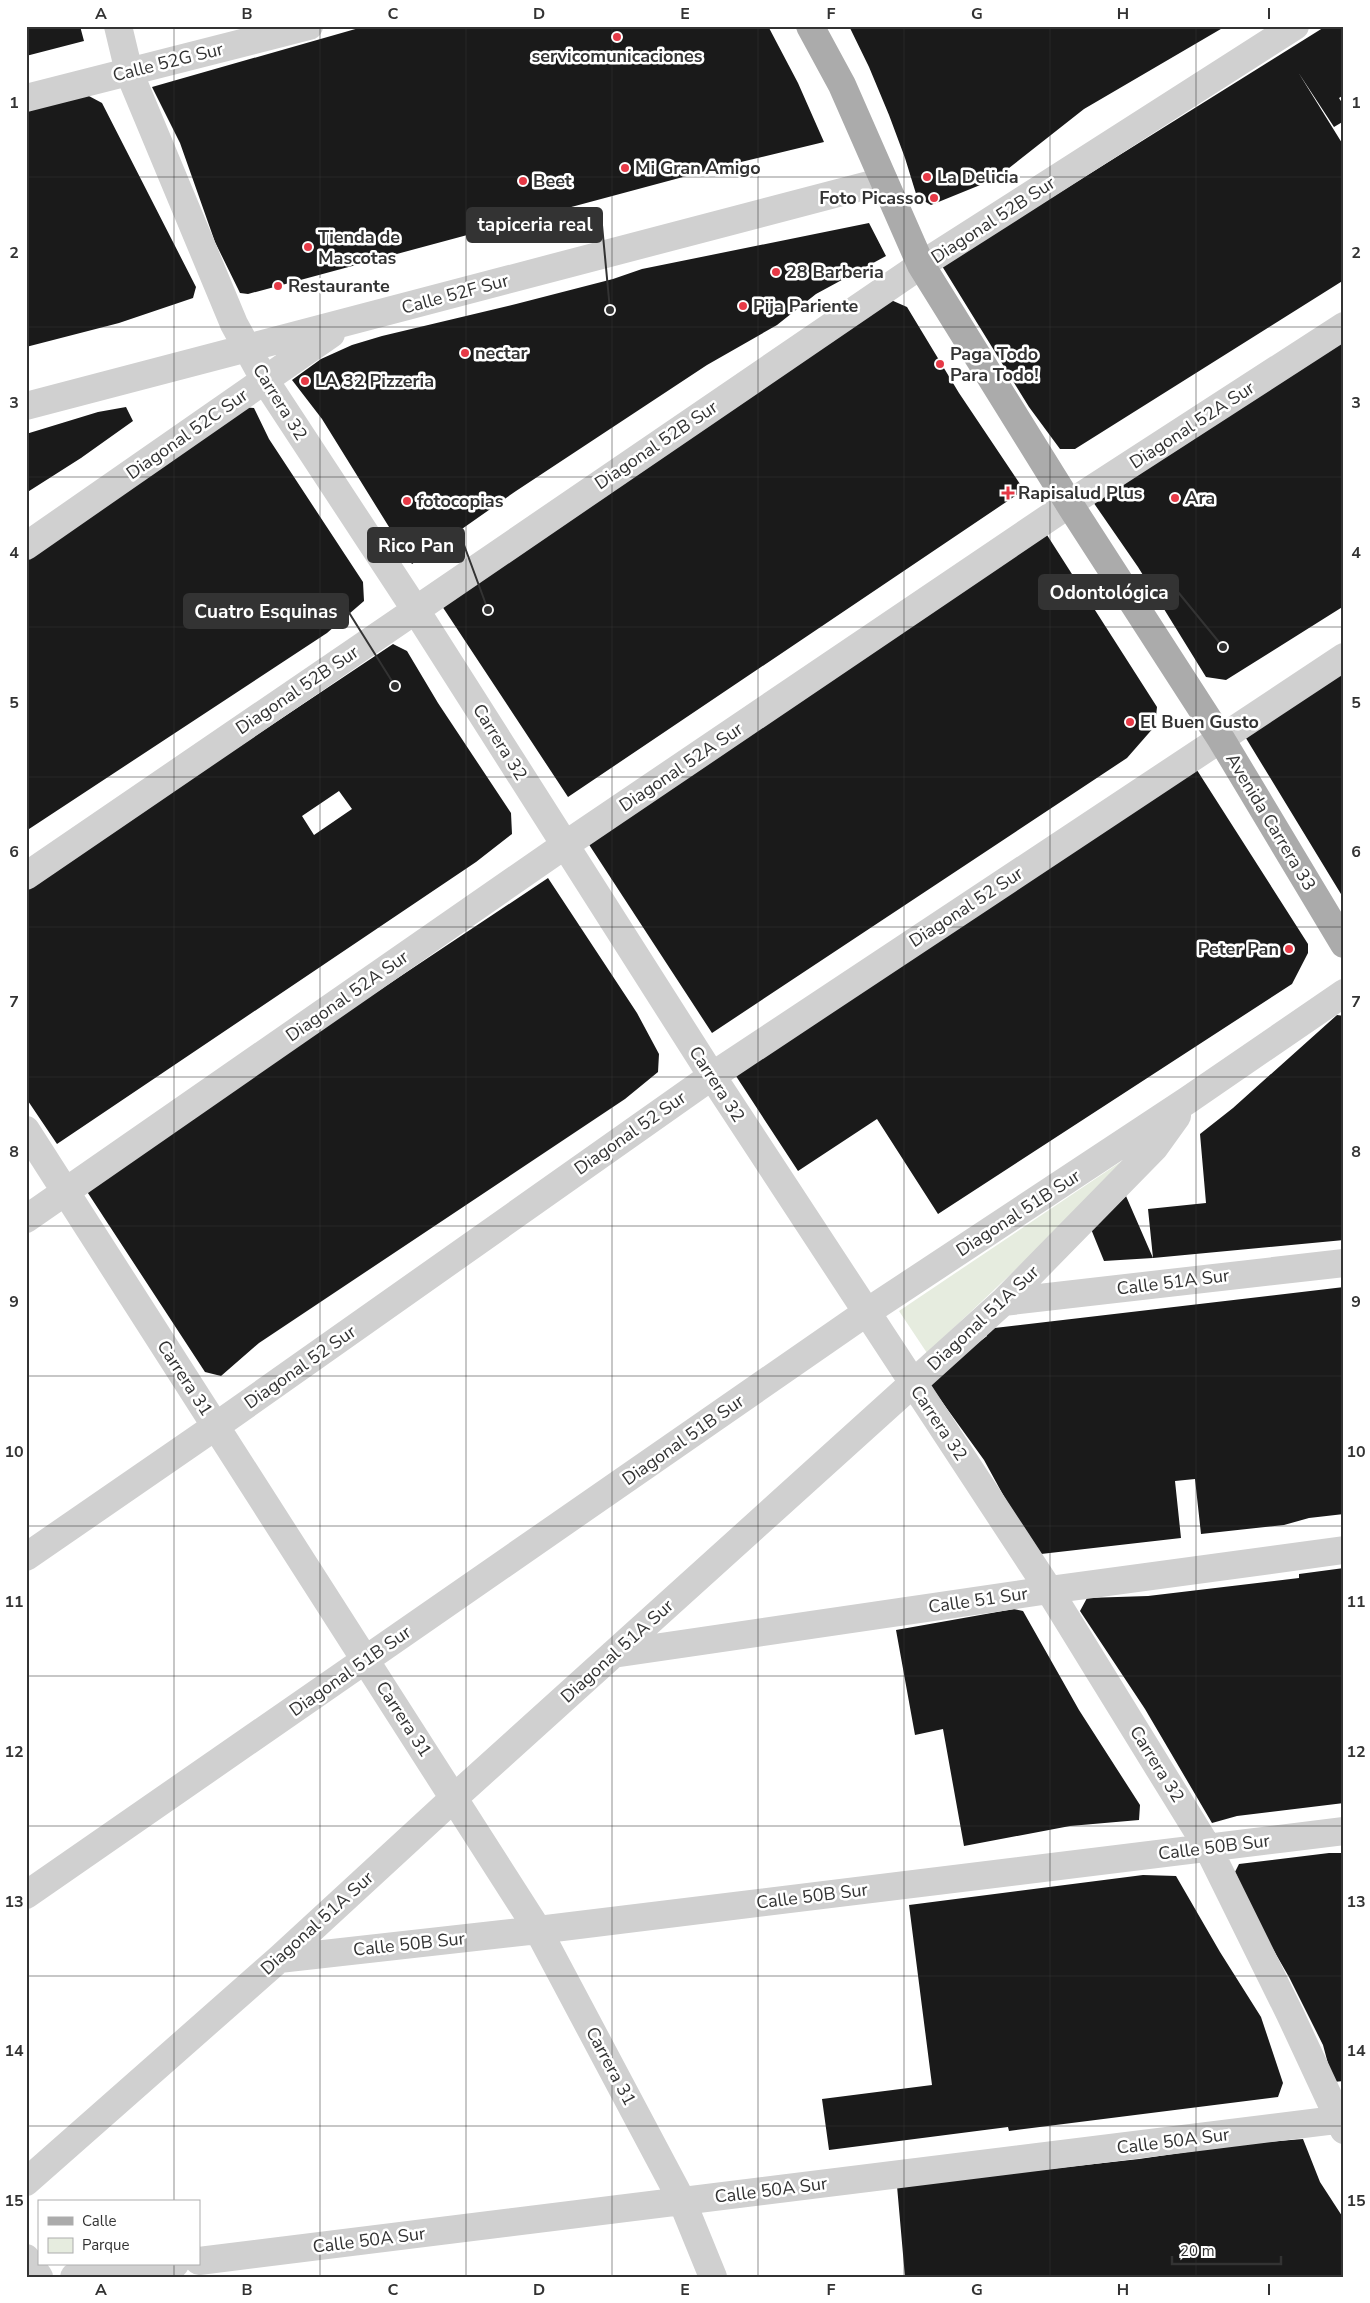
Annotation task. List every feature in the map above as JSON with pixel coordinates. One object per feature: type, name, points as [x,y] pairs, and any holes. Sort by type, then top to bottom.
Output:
[{"type":"main road","name":"Avenida Carrera 33","points":[[810,26],[842,85],[921,266],[1070,505],[1221,739],[1344,944]]},
{"type":"street","name":"Carrera 32","points":[[118,26],[129,72],[234,324],[264,379],[415,609],[712,1076],[912,1384],[1049,1590],[1208,1848],[1342,2123]]},
{"type":"street","name":"Calle 52G Sur","points":[[26,98],[309,26]]},
{"type":"street","name":"Diagonal 52B Sur","points":[[26,876],[415,609],[921,266],[1295,26]]},
{"type":"street","name":"Calle 52F Sur","points":[[26,406],[884,181]]},
{"type":"street","name":"Diagonal 52C Sur","points":[[26,546],[348,322]]},
{"type":"street","name":"Diagonal 52A Sur","points":[[26,1219],[565,845],[1070,505],[1344,326]]},
{"type":"street","name":"Diagonal 52 Sur","points":[[26,1557],[216,1426],[712,1076],[1344,657]]},
{"type":"street","name":"Diagonal 51B Sur","points":[[26,1895],[867,1312],[1188,1100],[1344,993]]},
{"type":"street","name":"Diagonal 51A Sur","points":[[26,2182],[279,1958],[1003,1302],[1154,1148],[1188,1100]]},
{"type":"street","name":"Carrera 31","points":[[26,1130],[455,1797],[538,1930],[682,2201],[713,2277]]},
{"type":"street","name":"Calle 51A Sur","points":[[1003,1302],[1344,1263]]},
{"type":"street","name":"Calle 51 Sur","points":[[613,1654],[1049,1590],[1344,1550]]},
{"type":"street","name":"Calle 50B Sur","points":[[279,1958],[538,1930],[1344,1831]]},
{"type":"street","name":"Calle 50A Sur","points":[[200,2261],[682,2201],[1342,2123]]},
{"type":"street","points":[[26,2258],[39,2277]]},
{"type":"street","points":[[74,2277],[159,2266]]},
{"type":"green space","points":[[1153,1140],[927,1353],[899,1311]]},
{"type":"building","points":[[26,26],[80,26],[84,41],[26,56]]},
{"type":"building","points":[[366,26],[768,26],[798,83],[824,142],[724,166],[248,294],[240,293],[215,242],[180,143],[152,87]]},
{"type":"building","points":[[849,26],[1226,26],[1084,109],[995,179],[931,205],[917,197],[889,115]]},
{"type":"building","points":[[1326,26],[1344,26],[1344,95],[1339,98],[1344,106],[1344,121],[1334,127],[1298,72],[1342,143],[1344,142],[1344,280],[1075,449],[1060,449],[1029,407],[942,266]]},
{"type":"building","points":[[87,95],[102,103],[196,287],[193,298],[119,323],[26,347],[26,110]]},
{"type":"building","points":[[869,223],[886,256],[816,294],[777,325],[707,365],[516,491],[412,564],[322,419],[292,380],[321,359],[352,345],[382,336],[516,304],[613,279],[642,269]]},
{"type":"building","points":[[891,300],[907,307],[959,393],[1024,490],[568,797],[440,603]]},
{"type":"building","points":[[1344,337],[1344,606],[1226,680],[1206,677],[1138,567],[1091,499]]},
{"type":"building","points":[[126,407],[133,421],[81,458],[26,493],[26,434],[98,412]]},
{"type":"building","points":[[240,407],[254,408],[269,439],[363,582],[364,601],[327,633],[26,831],[26,555]]},
{"type":"building","points":[[1047,535],[1157,707],[1155,726],[1127,758],[712,1033],[586,840]]},
{"type":"building","points":[[393,644],[407,651],[438,703],[511,813],[512,834],[476,862],[57,1144],[26,1098],[26,889]],"holes":[[[339,791],[352,809],[314,835],[302,816]]]},
{"type":"building","points":[[1344,666],[1344,899],[1241,730]]},
{"type":"building","points":[[1195,767],[1308,944],[1308,953],[1292,984],[938,1214],[877,1119],[798,1171],[734,1073]]},
{"type":"building","points":[[548,878],[637,1013],[659,1054],[658,1072],[625,1099],[259,1343],[221,1376],[205,1372],[84,1187]]},
{"type":"building","points":[[1337,1015],[1344,1016],[1344,1240],[1153,1258],[1148,1209],[1206,1203],[1200,1134],[1233,1108]]},
{"type":"building","points":[[1126,1196],[1153,1258],[1104,1261],[1091,1229]]},
{"type":"building","points":[[1344,1287],[1344,1514],[1309,1518],[1284,1525],[1201,1534],[1195,1479],[1175,1481],[1181,1538],[1041,1554],[1007,1502],[984,1460],[927,1381],[987,1336],[986,1329]]},
{"type":"building","points":[[1344,1568],[1344,1803],[1237,1816],[1212,1823],[1145,1709],[1080,1611],[1087,1598],[1148,1596],[1299,1578],[1299,1574]]},
{"type":"building","points":[[1014,1609],[1023,1611],[1079,1710],[1140,1805],[1139,1820],[1070,1826],[964,1846],[943,1729],[915,1735],[896,1630]]},
{"type":"building","points":[[1329,1853],[1344,1853],[1344,2081],[1333,2082],[1323,2045],[1289,1977],[1262,1930],[1235,1872],[1239,1864]]},
{"type":"building","points":[[1143,1875],[1176,1876],[1220,1952],[1261,2017],[1283,2083],[1278,2097],[1009,2131],[1008,2127],[829,2150],[822,2099],[932,2085],[909,1905]]},
{"type":"building","points":[[1303,2139],[1320,2182],[1344,2219],[1344,2277],[905,2277],[897,2186],[1139,2159],[1242,2144]]},
{"type":"place","name":"servicomunicaciones","points":[[617,37]]},
{"type":"place","name":"Mi Gran Amigo","points":[[625,168]]},
{"type":"place","name":"La Delicia","points":[[927,177]]},
{"type":"place","name":"Beet","points":[[523,181]]},
{"type":"place","name":"Foto Picasso","points":[[934,198]]},
{"type":"place","name":"Tienda de Mascotas","points":[[308,247]]},
{"type":"place","name":"28 Barberia","points":[[776,272]]},
{"type":"place","name":"Restaurante","points":[[278,286]]},
{"type":"place","name":"Pija Pariente","points":[[743,306]]},
{"type":"place","name":"tapiceria real","points":[[610,310]]},
{"type":"place","name":"nectar","points":[[465,353]]},
{"type":"place","name":"Paga Todo Para Todo!","points":[[940,364]]},
{"type":"place","name":"LA 32 Pizzeria","points":[[305,381]]},
{"type":"place","name":"Rapisalud Plus","points":[[1008,493]]},
{"type":"place","name":"Ara","points":[[1175,498]]},
{"type":"place","name":"fotocopias","points":[[407,501]]},
{"type":"place","name":"Rico Pan","points":[[488,610]]},
{"type":"place","name":"Odontológica","points":[[1223,647]]},
{"type":"place","name":"Cuatro Esquinas","points":[[395,686]]},
{"type":"place","name":"El Buen Gusto","points":[[1130,722]]},
{"type":"place","name":"Peter Pan","points":[[1289,949]]}]
